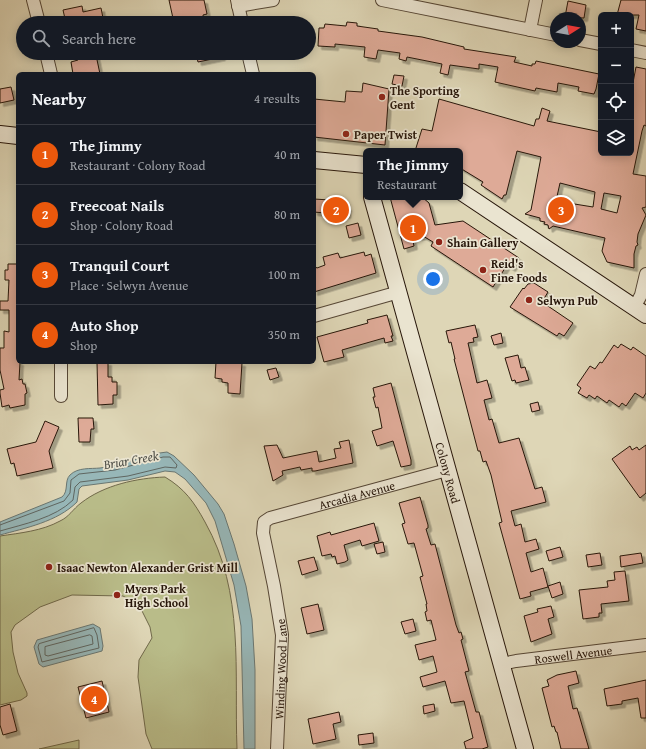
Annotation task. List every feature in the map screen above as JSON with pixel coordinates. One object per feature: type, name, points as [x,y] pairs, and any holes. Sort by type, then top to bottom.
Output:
[{"type":"street","points":[[33,0],[37,16]]},
{"type":"street","points":[[241,16],[238,3],[273,0]]},
{"type":"street","points":[[382,0],[550,34]]},
{"type":"street","points":[[530,30],[536,0]]},
{"type":"street","points":[[586,41],[598,43]]},
{"type":"street","points":[[634,51],[646,53]]},
{"type":"street","points":[[48,60],[51,72]]},
{"type":"street","points":[[250,60],[253,72]]},
{"type":"street","points":[[0,134],[16,136]]},
{"type":"street","points":[[316,160],[363,165]]},
{"type":"street","points":[[463,193],[640,311],[646,274]]},
{"type":"street","name":"Colony Road","points":[[373,200],[525,749]]},
{"type":"street","points":[[316,315],[399,292]]},
{"type":"street","points":[[61,364],[61,396]]},
{"type":"street","name":"Arcadia Avenue","points":[[266,520],[447,470]]},
{"type":"street","name":"Winding Wood Lane","points":[[266,520],[262,530],[274,586],[282,635],[277,749]]},
{"type":"street","name":"Roswell Avenue","points":[[502,664],[646,645]]},
{"type":"green space","name":"Myers Park High School","points":[[165,477],[184,491],[197,508],[218,549],[226,576],[232,604],[235,633],[237,749],[152,749],[146,734],[138,677],[139,660],[152,638],[150,627],[136,603],[123,596],[72,595],[40,607],[15,625],[11,632],[13,652],[18,673],[27,696],[21,700],[0,705],[0,536],[31,531],[53,524],[66,517],[78,505],[90,497],[110,487],[143,479]]},
{"type":"green space","points":[[79,740],[79,749],[39,749]]},
{"type":"water","points":[[167,452],[174,456],[194,475],[218,504],[224,514],[234,544],[246,586],[252,619],[255,670],[255,749],[244,749],[241,626],[234,585],[215,521],[206,503],[185,479],[175,472],[165,471],[128,480],[82,486],[79,489],[77,502],[60,515],[30,527],[0,535],[0,522],[62,497],[65,492],[68,477],[73,472],[85,469],[109,467],[150,455]]},
{"type":"water","points":[[93,624],[100,628],[103,646],[102,651],[43,667],[39,664],[34,647],[37,640]]},
{"type":"building","points":[[169,0],[204,0],[207,14],[203,16],[172,16]]},
{"type":"building","points":[[621,0],[646,0],[646,31],[636,29],[639,15],[634,15],[634,12],[618,12]]},
{"type":"building","points":[[568,1],[586,5],[585,12],[566,12]]},
{"type":"building","points":[[82,6],[83,12],[101,8],[103,16],[64,16],[63,10]]},
{"type":"building","points":[[347,22],[357,23],[357,26],[378,29],[378,31],[422,37],[464,47],[464,49],[516,57],[514,62],[532,66],[532,64],[535,64],[536,61],[598,74],[596,89],[594,94],[578,91],[579,87],[558,83],[557,92],[536,88],[535,91],[495,82],[498,67],[479,64],[479,69],[450,65],[448,75],[440,73],[442,64],[407,57],[406,61],[399,59],[400,53],[378,50],[376,59],[364,57],[365,47],[335,44],[335,47],[318,46],[319,28],[324,28],[325,24],[346,26]]},
{"type":"building","points":[[78,60],[97,60],[100,72],[73,72],[71,62]]},
{"type":"building","points":[[198,60],[208,60],[198,62]]},
{"type":"building","points":[[636,67],[646,69],[646,126],[644,125],[642,131],[633,174],[646,176],[646,207],[642,208],[646,215],[638,234],[638,245],[636,246],[634,254],[634,268],[607,262],[602,251],[605,238],[553,226],[549,229],[548,225],[544,224],[545,222],[540,221],[540,218],[525,214],[531,210],[541,157],[517,151],[506,195],[504,195],[502,199],[481,185],[483,182],[463,170],[463,148],[416,148],[422,129],[432,131],[439,99],[534,126],[536,119],[539,119],[542,108],[550,111],[547,121],[598,131],[598,156],[634,156],[634,77]],"holes":[[[560,183],[595,192],[593,207],[556,201]],[[604,193],[621,196],[617,213],[601,209]]]},
{"type":"building","points":[[394,75],[404,76],[402,86],[392,84]]},
{"type":"building","points":[[363,83],[389,89],[385,145],[316,137],[316,99],[345,102],[346,91],[362,92]]},
{"type":"building","points":[[11,87],[14,100],[0,103],[0,89]]},
{"type":"building","points":[[316,199],[346,201],[345,207],[348,207],[347,215],[316,212]]},
{"type":"building","points":[[391,200],[426,200],[429,203],[435,225],[463,221],[519,258],[512,268],[507,265],[493,287],[431,246],[433,242],[423,236],[418,237],[411,232],[414,246],[404,249]]},
{"type":"building","points":[[358,223],[361,235],[349,238],[346,226]]},
{"type":"building","points":[[364,252],[365,256],[371,254],[376,273],[316,291],[316,267],[325,265],[323,257],[338,253],[340,258]]},
{"type":"building","points":[[8,264],[16,264],[16,364],[20,364],[19,380],[22,379],[27,393],[25,394],[25,405],[10,408],[9,405],[2,407],[0,393],[0,390],[4,389],[0,370],[0,348],[4,348],[4,331],[9,332],[9,310],[0,310],[0,301],[8,301],[9,280],[5,280],[5,270],[8,270]]},
{"type":"building","points":[[534,283],[548,292],[542,302],[573,323],[564,336],[559,333],[557,336],[510,307],[523,288],[524,289],[528,284]]},
{"type":"building","points":[[387,315],[393,341],[385,343],[384,338],[342,350],[344,357],[324,362],[317,337],[368,323],[367,320]]},
{"type":"building","points":[[475,325],[478,337],[473,338],[474,342],[468,343],[477,383],[487,380],[492,398],[484,400],[489,420],[492,419],[499,443],[519,438],[535,489],[542,487],[546,502],[511,511],[515,526],[521,524],[525,542],[536,539],[539,549],[526,553],[531,572],[543,568],[548,587],[530,592],[531,596],[520,599],[499,523],[502,522],[491,475],[486,461],[483,462],[480,451],[478,451],[451,342],[449,343],[446,331]]},
{"type":"building","points":[[501,333],[503,343],[494,345],[491,336]]},
{"type":"building","points":[[621,344],[631,350],[633,347],[646,356],[646,393],[643,398],[635,393],[626,406],[622,403],[619,407],[609,400],[607,403],[597,396],[595,399],[589,395],[587,398],[578,393],[581,388],[577,385],[590,366],[595,369],[600,362],[602,363],[614,345],[618,348]]},
{"type":"building","points":[[518,355],[521,368],[525,367],[529,380],[516,383],[515,380],[512,381],[505,358]]},
{"type":"building","points":[[97,364],[108,364],[108,377],[112,377],[112,382],[117,382],[117,395],[113,395],[113,404],[98,405]]},
{"type":"building","points":[[216,364],[242,364],[240,394],[228,393],[228,383],[222,382],[222,379],[215,378]]},
{"type":"building","points":[[276,368],[279,377],[270,380],[267,370]]},
{"type":"building","points":[[391,383],[411,460],[411,465],[401,467],[393,441],[377,446],[372,431],[382,428],[378,407],[376,408],[373,397],[375,397],[373,388]]},
{"type":"building","points":[[538,402],[540,410],[532,412],[530,404]]},
{"type":"building","points":[[78,418],[93,418],[94,429],[91,429],[90,442],[79,442]]},
{"type":"building","points":[[45,421],[59,427],[49,451],[53,468],[17,476],[14,463],[11,464],[7,449],[36,442]]},
{"type":"building","points":[[349,440],[353,463],[315,471],[312,471],[312,468],[301,470],[300,467],[282,471],[283,475],[273,481],[264,446],[277,445],[283,458],[317,451],[319,462],[336,458],[334,449],[341,448],[339,442]]},
{"type":"building","points":[[646,445],[646,493],[640,498],[612,459],[630,446],[632,450],[637,447],[639,450]]},
{"type":"building","points":[[420,497],[428,525],[428,528],[426,529],[431,545],[435,544],[456,625],[459,633],[461,632],[463,639],[461,640],[469,671],[465,672],[476,712],[479,712],[488,747],[482,749],[466,749],[464,742],[473,738],[464,701],[451,703],[445,681],[423,687],[420,677],[437,672],[433,656],[419,660],[415,645],[436,640],[431,620],[427,621],[425,612],[427,611],[427,604],[420,577],[423,576],[414,543],[408,544],[402,524],[405,523],[399,503]]},
{"type":"building","points":[[374,523],[379,541],[362,546],[360,540],[344,545],[348,560],[345,562],[337,564],[335,556],[332,557],[331,554],[322,556],[317,536],[330,532],[331,535]]},
{"type":"building","points":[[383,542],[385,552],[377,554],[374,544]]},
{"type":"building","points":[[560,547],[563,557],[549,561],[546,551]]},
{"type":"building","points":[[600,553],[602,565],[588,567],[586,555]]},
{"type":"building","points":[[641,553],[643,563],[621,567],[620,556]]},
{"type":"building","points":[[314,557],[318,570],[302,575],[298,561]]},
{"type":"building","points":[[625,571],[629,601],[601,604],[602,613],[599,613],[599,617],[583,619],[579,590],[608,587],[607,581],[615,580],[614,572]]},
{"type":"building","points":[[560,582],[563,594],[552,598],[548,586]]},
{"type":"building","points":[[318,604],[324,630],[307,634],[301,608]]},
{"type":"building","points":[[551,606],[554,617],[548,619],[552,634],[531,642],[524,616],[538,612],[537,609]]},
{"type":"building","points":[[413,619],[416,631],[405,634],[401,622]]},
{"type":"building","points":[[576,671],[579,683],[568,686],[573,709],[577,708],[589,749],[561,749],[557,732],[554,726],[552,727],[542,688],[549,686],[547,680],[557,675]]},
{"type":"building","points":[[646,680],[646,718],[641,718],[638,698],[622,701],[622,704],[607,706],[604,689]]},
{"type":"building","points":[[102,681],[109,712],[86,718],[78,687]]},
{"type":"building","points":[[10,704],[17,731],[3,735],[0,725],[0,707]]},
{"type":"building","points":[[434,704],[435,711],[424,714],[423,706]]},
{"type":"building","points":[[339,712],[341,722],[333,724],[336,739],[313,744],[308,719]]},
{"type":"building","points":[[373,733],[374,743],[359,745],[358,735]]},
{"type":"place","name":"The Sporting Gent","points":[[382,97]]},
{"type":"place","name":"Paper Twist","points":[[346,134]]},
{"type":"place","name":"Freecoat Nails","points":[[336,210]]},
{"type":"place","name":"Tranquil Court","points":[[561,210]]},
{"type":"place","name":"The Jimmy","points":[[413,228]]},
{"type":"place","name":"Shain Gallery","points":[[439,242]]},
{"type":"place","name":"Reid's Fine Foods","points":[[483,270]]},
{"type":"place","name":"Selwyn Pub","points":[[529,300]]},
{"type":"place","name":"Isaac Newton Alexander Grist Mill","points":[[49,567]]},
{"type":"place","name":"Myers Park High School","points":[[117,595]]},
{"type":"place","name":"Auto Shop","points":[[94,699]]},
{"type":"water label","name":"Briar Creek","points":[[131,460]]}]
